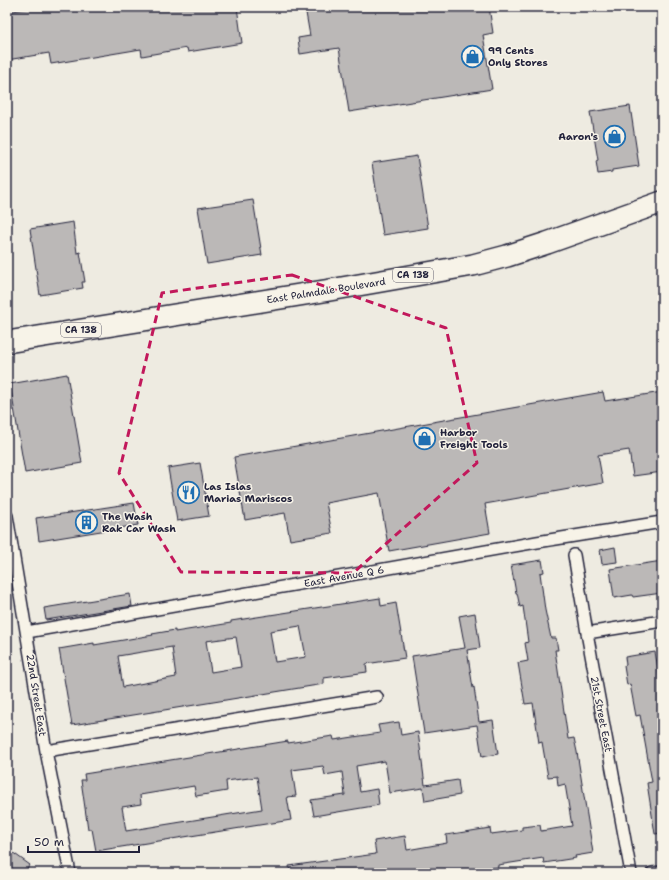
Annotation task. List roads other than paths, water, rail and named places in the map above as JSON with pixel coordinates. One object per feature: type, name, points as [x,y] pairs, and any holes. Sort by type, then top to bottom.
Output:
[{"type":"highway","name":"East Palmdale Boulevard","points":[[7,342],[330,290],[473,265],[547,243],[662,202]]},
{"type":"street","name":"22nd Street East","points":[[7,516],[46,751],[70,873]]},
{"type":"street","name":"East Avenue Q 6","points":[[27,632],[537,542],[662,522]]},
{"type":"street","name":"21st Street East","points":[[574,555],[631,873]]},
{"type":"street","points":[[587,633],[662,621]]},
{"type":"street","points":[[46,751],[377,697]]},
{"type":"street","points":[[652,873],[662,872]]},
{"type":"place","name":"99 Cents Only Stores","points":[[473,56]]},
{"type":"place","name":"Aaron's","points":[[614,136]]},
{"type":"place","name":"Harbor Freight Tools","points":[[424,438]]},
{"type":"place","name":"Las Islas Marias Mariscos","points":[[189,492]]},
{"type":"place","name":"The Wash Rak Car Wash","points":[[87,522]]}]
